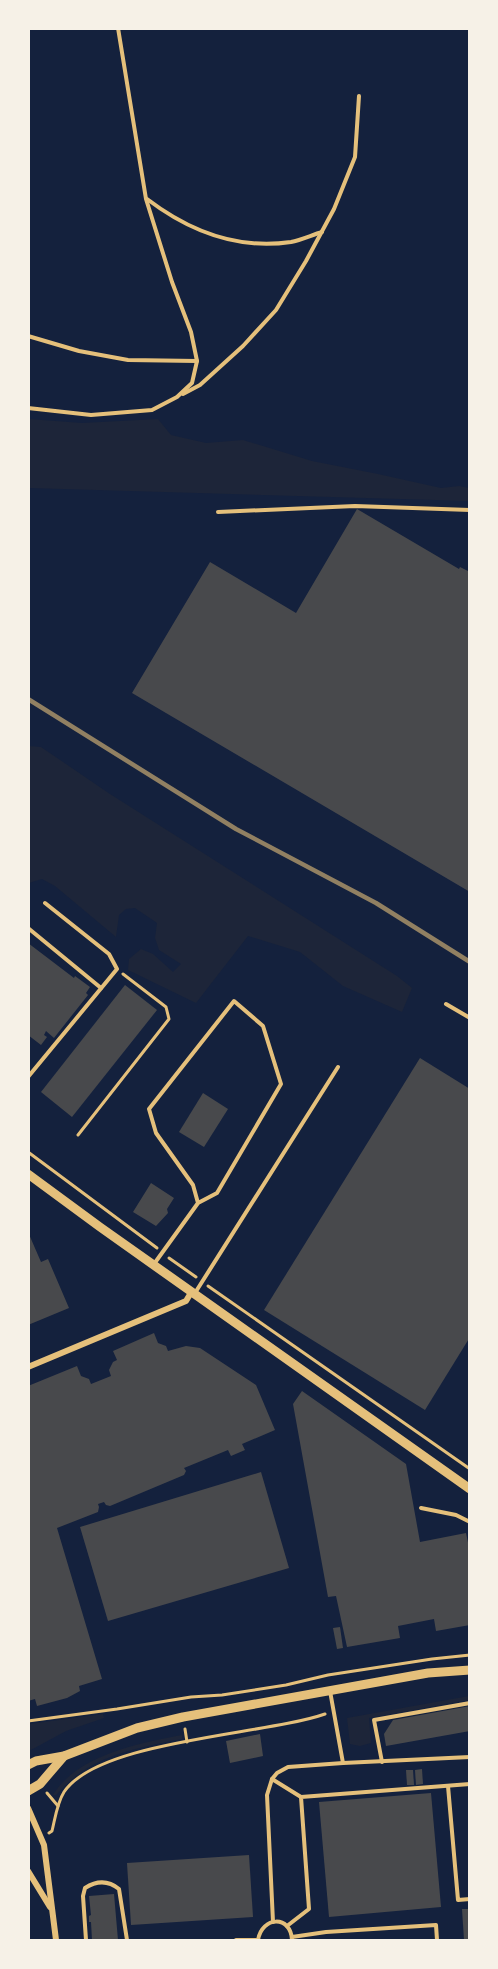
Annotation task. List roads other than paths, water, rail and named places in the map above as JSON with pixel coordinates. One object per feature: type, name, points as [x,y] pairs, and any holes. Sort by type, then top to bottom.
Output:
[{"type":"street","points":[[28,1174],[470,1489]]},
{"type":"street","points":[[28,1367],[186,1301],[193,1293]]},
{"type":"street","points":[[28,1765],[36,1761],[64,1756],[137,1728],[183,1717],[428,1673],[470,1670]]},
{"type":"street","points":[[28,1791],[40,1784],[64,1756]]},
{"type":"street","points":[[28,1808],[42,1839],[56,1941]]},
{"type":"street","points":[[28,1871],[51,1910]]},
{"type":"lane","points":[[118,28],[146,199],[172,282],[191,332],[197,361],[192,382],[177,397]]},
{"type":"lane","points":[[28,408],[91,414],[152,410],[200,385],[243,346],[276,310],[334,209],[355,157],[359,96]]},
{"type":"lane","points":[[146,199],[171,218],[210,236],[259,243],[291,242],[322,232]]},
{"type":"lane","points":[[28,336],[79,351],[128,360],[197,361]]},
{"type":"lane","points":[[218,512],[356,506],[470,510]]},
{"type":"lane","points":[[28,1077],[117,969],[109,954],[45,903]]},
{"type":"lane","points":[[28,928],[101,988]]},
{"type":"lane","points":[[153,1264],[198,1203],[217,1193],[281,1084],[263,1026],[234,1001],[149,1108],[156,1133],[193,1185],[198,1203]]},
{"type":"lane","points":[[446,1004],[470,1018]]},
{"type":"lane","points":[[193,1293],[338,1067]]},
{"type":"lane","points":[[421,1508],[456,1515],[470,1522]]},
{"type":"lane","points":[[330,1691],[343,1763]]},
{"type":"lane","points":[[382,1762],[374,1720],[470,1703]]},
{"type":"lane","points":[[273,1922],[267,1795],[272,1779],[277,1773],[288,1767],[470,1757]]},
{"type":"lane","points":[[272,1779],[301,1797],[470,1784]]},
{"type":"lane","points":[[448,1786],[458,1900],[470,1899]]},
{"type":"lane","points":[[287,1926],[309,1909],[301,1797]]},
{"type":"lane","points":[[86,1941],[82,1896],[85,1888],[112,1882],[119,1888],[127,1941]]},
{"type":"lane","points":[[236,1941],[258,1940],[263,1927],[273,1922],[287,1926],[292,1939],[326,1932],[436,1925],[437,1941]]},
{"type":"railway","points":[[28,699],[236,829],[376,903],[470,962]]}]
